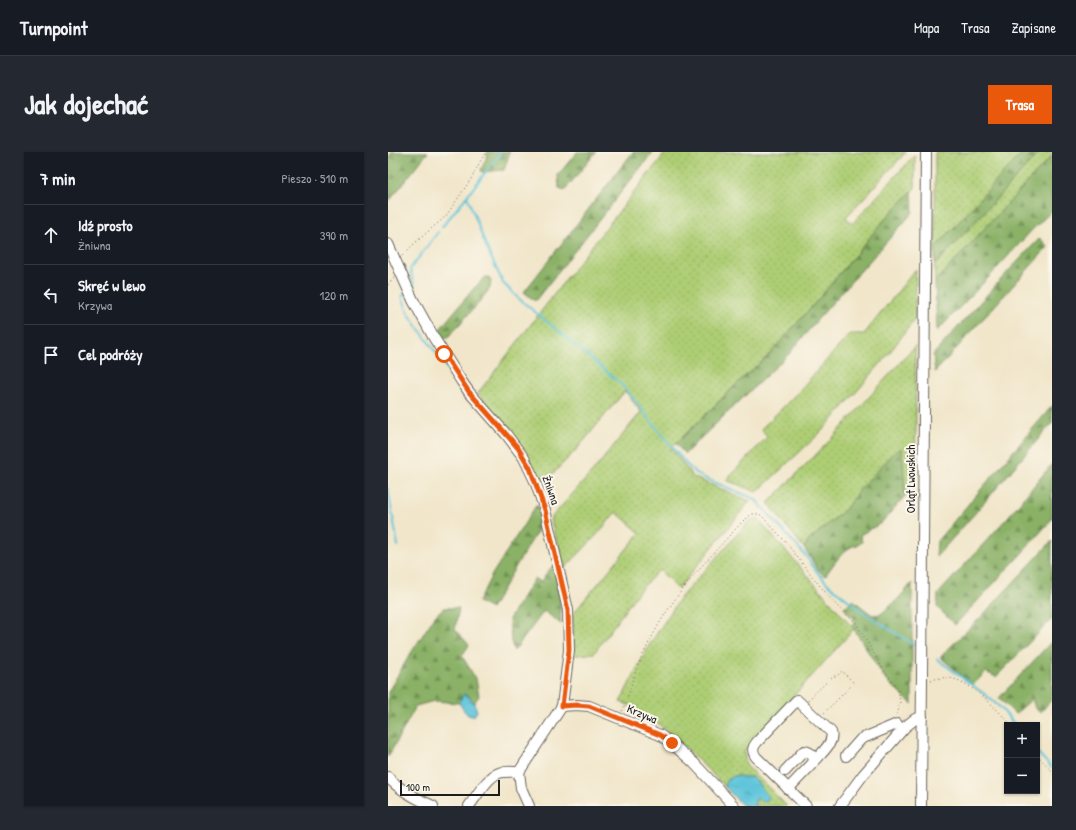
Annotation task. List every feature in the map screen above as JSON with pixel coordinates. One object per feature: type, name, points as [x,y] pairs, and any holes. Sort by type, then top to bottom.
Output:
[{"type":"street","name":"Orląt Lwowskich","points":[[921,806],[926,152]]},
{"type":"street","name":"Żniwna","points":[[388,244],[413,300],[434,338],[458,376],[469,392],[518,448],[530,468],[545,510],[568,610],[569,650],[562,706],[519,772]]},
{"type":"street","points":[[788,789],[814,762],[830,743],[833,736],[832,732],[797,700],[757,742],[753,750],[756,757],[788,789],[806,806]]},
{"type":"street","name":"Krzywa","points":[[562,706],[589,706],[660,735],[672,743],[693,762],[734,806]]},
{"type":"street","points":[[840,806],[863,775],[905,727],[915,719],[922,717]]},
{"type":"street","points":[[846,756],[861,739],[897,724]]},
{"type":"street","points":[[785,771],[804,751],[814,757],[814,762]]},
{"type":"street","points":[[468,806],[491,778],[498,773],[507,771],[519,772],[521,788],[529,806]]},
{"type":"street","points":[[388,777],[394,784],[433,806]]},
{"type":"path","points":[[396,262],[446,216],[487,152]]},
{"type":"path","points":[[619,718],[629,695],[637,669],[652,637],[668,609],[729,536],[749,515],[754,513],[759,514],[767,520],[837,606],[856,623],[899,693],[900,703],[896,718],[897,724]]},
{"type":"path","points":[[803,705],[833,676],[837,676],[842,671],[854,683],[818,719]]},
{"type":"path","points":[[923,681],[946,678],[962,681],[986,700],[1008,722]]},
{"type":"path","points":[[1040,758],[1052,771]]},
{"type":"green space","points":[[392,152],[428,152],[390,200],[388,190],[388,158]]},
{"type":"green space","points":[[486,152],[510,152],[504,170],[482,172],[481,170],[488,154]]},
{"type":"green space","points":[[577,152],[596,152],[565,190],[559,188],[558,175]]},
{"type":"green space","points":[[633,152],[653,152],[535,301],[524,292]]},
{"type":"green space","points":[[666,152],[906,152],[846,217],[852,224],[915,155],[915,188],[887,217],[822,295],[766,358],[744,377],[671,448],[693,477],[750,501],[678,589],[659,570],[639,591],[594,653],[572,655],[574,633],[572,615],[640,533],[616,512],[595,537],[565,568],[550,519],[594,470],[641,412],[625,391],[577,449],[540,487],[507,430],[478,393]]},
{"type":"green space","points":[[935,152],[1023,152],[935,248]]},
{"type":"green space","points":[[1023,152],[1040,152],[935,265],[935,248]]},
{"type":"green space","points":[[1040,152],[1052,152],[1052,156],[935,282],[935,265]]},
{"type":"green space","points":[[1052,156],[1052,211],[1031,231],[937,331],[935,282]]},
{"type":"green space","points":[[912,191],[913,212],[789,354],[685,454],[676,444],[744,377],[766,358],[822,295],[887,217]]},
{"type":"green space","points":[[1040,238],[1048,247],[935,372],[933,355]]},
{"type":"green space","points":[[916,269],[915,319],[887,356],[840,411],[820,433],[757,492],[726,480],[767,437],[761,429],[798,392],[850,334],[864,334]]},
{"type":"green space","points":[[485,277],[489,277],[491,281],[490,288],[447,338],[443,339],[439,330]]},
{"type":"green space","points":[[915,346],[916,427],[914,482],[905,496],[902,448],[893,454],[860,489],[845,510],[810,539],[804,548],[768,503],[837,433]]},
{"type":"green space","points":[[1052,406],[1052,423],[936,557],[937,541]]},
{"type":"green space","points":[[902,448],[905,496],[881,523],[860,535],[862,542],[844,552],[825,576],[818,570],[804,548],[810,539],[845,510],[860,489],[893,454]]},
{"type":"green space","points":[[1052,464],[1052,519],[955,625],[937,607],[938,594],[1008,517]]},
{"type":"green space","points":[[537,504],[543,522],[491,609],[478,602],[493,573]]},
{"type":"green space","points":[[758,519],[854,629],[744,751],[746,765],[787,806],[756,806],[754,803],[758,798],[766,801],[768,796],[755,779],[751,777],[734,776],[725,784],[726,788],[660,725],[637,713],[629,705],[620,702],[648,647],[680,598],[750,520]]},
{"type":"green space","points":[[1052,541],[1052,619],[996,677],[986,672],[973,685],[940,657],[982,616]]},
{"type":"green space","points":[[554,565],[560,602],[561,624],[544,611],[514,651],[511,642],[509,619],[535,578],[541,582]]},
{"type":"green space","points":[[912,583],[912,704],[885,679],[854,629],[853,618],[844,608],[853,600],[872,615],[881,614],[897,600]]},
{"type":"green space","points":[[443,608],[459,608],[455,629],[469,645],[462,656],[476,679],[479,696],[474,703],[469,696],[464,694],[459,703],[434,701],[416,706],[388,757],[388,692],[435,616]]},
{"type":"green space","points":[[1052,641],[1052,699],[1040,713],[1035,708],[1032,699],[1015,714],[999,698]]},
{"type":"water","points":[[464,694],[471,699],[475,706],[477,711],[474,716],[467,714],[459,703]]},
{"type":"water","points":[[734,776],[751,777],[755,779],[768,796],[766,801],[762,802],[758,798],[754,803],[756,806],[743,806],[726,788],[726,781]]},
{"type":"waterway","points":[[442,227],[501,152]]},
{"type":"waterway","points":[[467,196],[486,246],[503,283],[518,298],[623,386],[687,465],[697,474],[755,499],[805,555],[828,584],[863,612],[914,645]]},
{"type":"waterway","points":[[412,287],[414,285],[410,269],[438,232]]},
{"type":"waterway","points":[[406,293],[402,296],[408,313],[455,380]]},
{"type":"waterway","points":[[388,489],[398,546]]},
{"type":"waterway","points":[[937,659],[1001,708],[1013,722]]},
{"type":"waterway","points":[[1040,755],[1052,768]]},
{"type":"route","points":[[444,354],[469,392],[518,448],[530,468],[545,510],[568,610],[569,650],[562,706],[589,706],[660,735],[672,743]]}]
